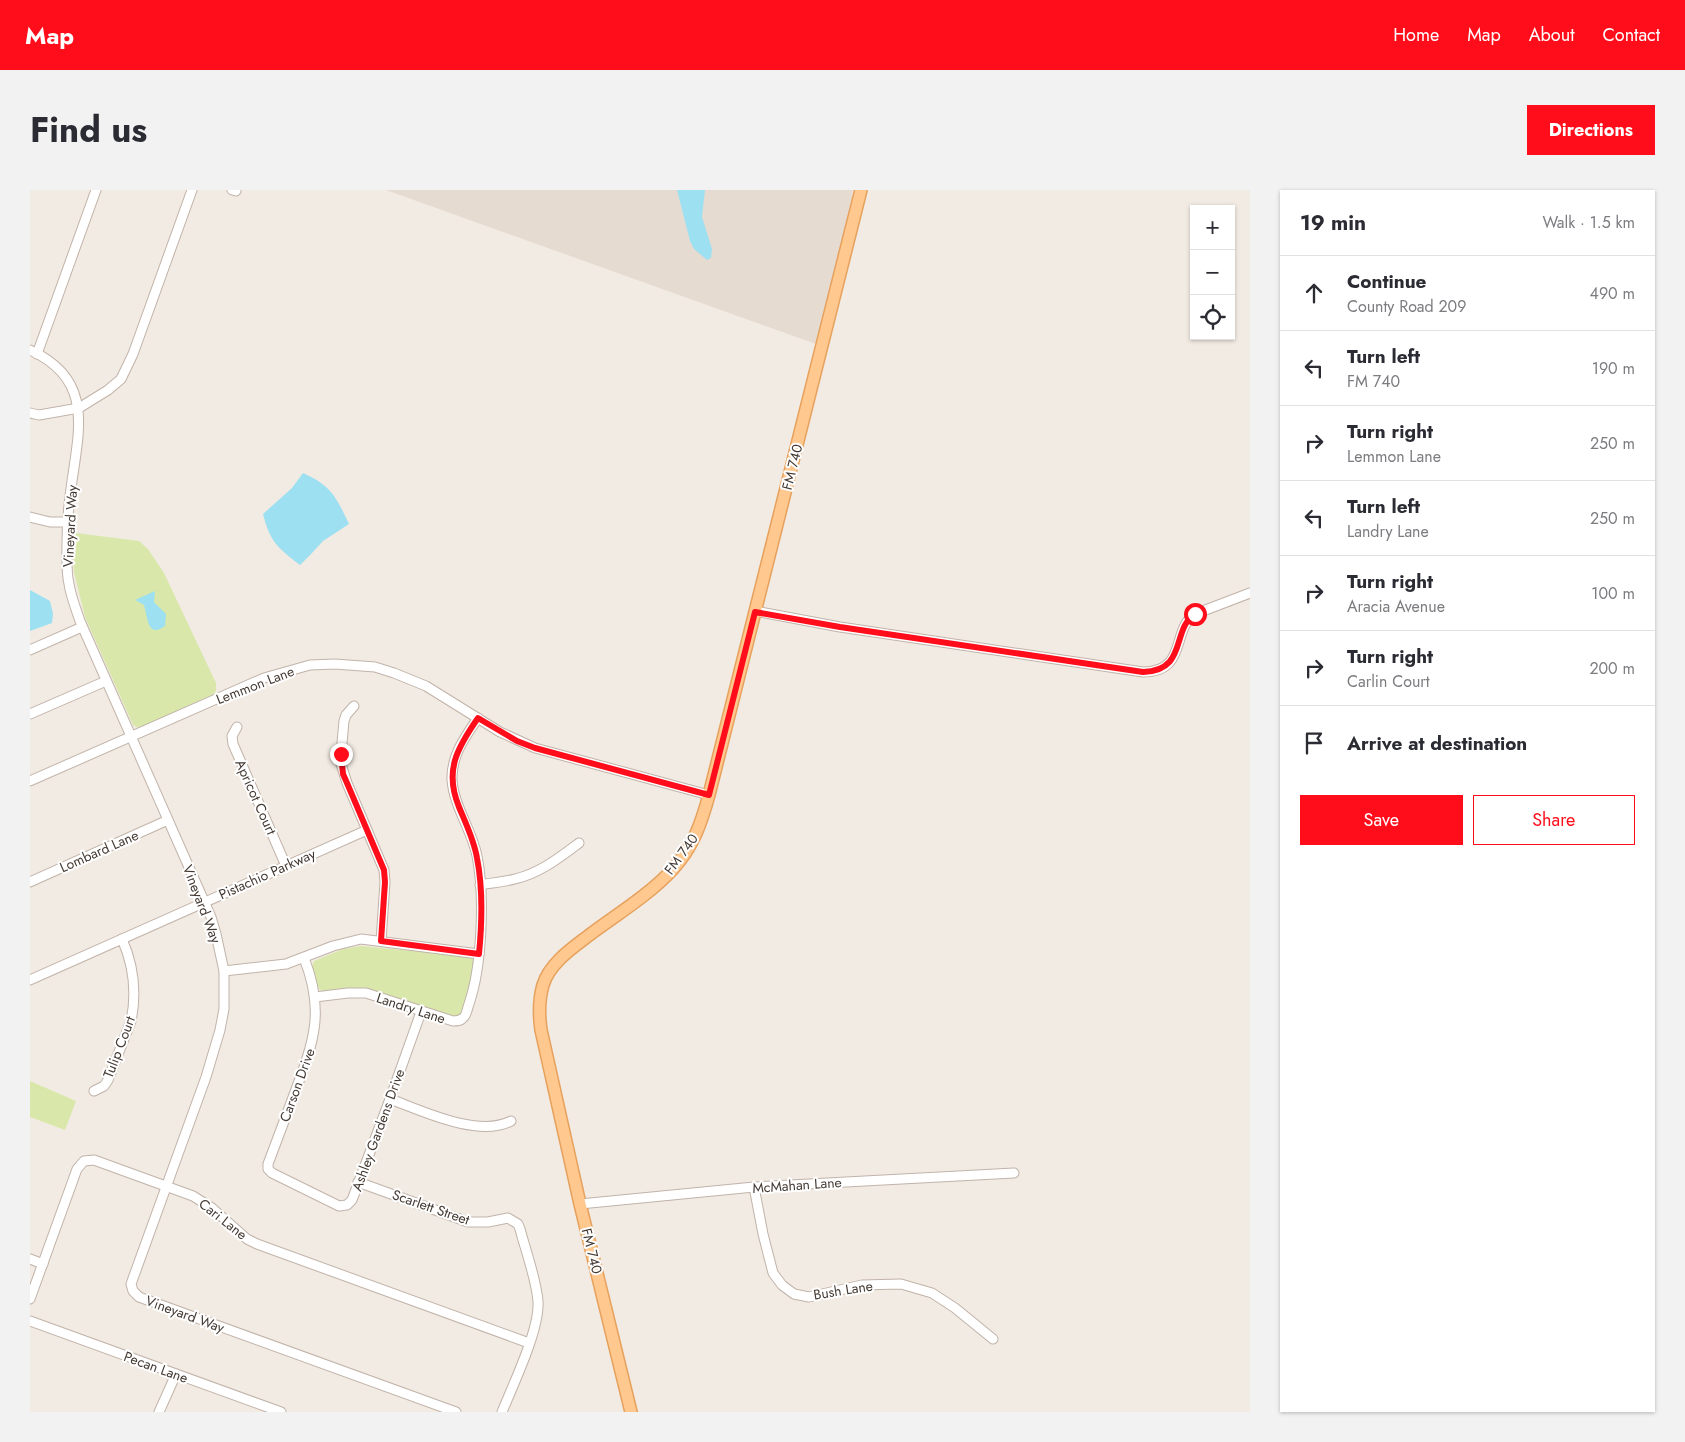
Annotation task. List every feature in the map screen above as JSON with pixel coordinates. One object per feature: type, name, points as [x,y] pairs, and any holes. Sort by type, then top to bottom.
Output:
[{"type":"main road","name":"FM 740","points":[[631,1412],[580,1204],[541,1030],[540,1017],[543,985],[553,969],[568,952],[659,882],[673,869],[690,846],[700,828],[861,190]]},
{"type":"street","points":[[33,352],[96,190]]},
{"type":"street","points":[[30,413],[39,415],[79,408],[108,390],[121,379],[133,354],[192,190]]},
{"type":"street","name":"Vineyard Way","points":[[33,352],[49,361],[62,372],[74,390],[79,408],[79,432],[68,522],[68,583],[82,626],[204,902],[216,934],[224,971],[224,1009],[215,1050],[131,1284],[135,1295],[456,1412]]},
{"type":"street","points":[[30,516],[50,522],[68,522]]},
{"type":"street","points":[[755,612],[850,628],[1143,672],[1154,672],[1161,670],[1176,653],[1188,618],[1250,593]]},
{"type":"street","points":[[30,650],[82,626]]},
{"type":"street","name":"Lemmon Lane","points":[[30,780],[264,678],[299,668],[335,664],[362,665],[394,672],[426,686],[517,741],[535,748],[709,795]]},
{"type":"street","points":[[30,714],[106,680]]},
{"type":"street","points":[[354,706],[346,715],[344,721],[341,764],[347,783],[380,860],[384,876],[381,941]]},
{"type":"street","name":"Landry Lane","points":[[315,997],[366,993],[452,1021],[462,1019],[465,1016],[472,997],[479,954],[480,885],[478,859],[458,805],[452,781],[452,770],[462,742],[478,718]]},
{"type":"street","name":"Apricot Court","points":[[237,727],[232,736],[233,744],[286,866]]},
{"type":"street","name":"Lombard Lane","points":[[30,882],[168,820]]},
{"type":"street","name":"Pistachio Parkway","points":[[30,980],[367,830]]},
{"type":"street","points":[[480,885],[514,880],[531,874],[548,865],[579,843]]},
{"type":"street","name":"Tulip Court","points":[[94,1091],[104,1086],[108,1080],[131,1021],[133,1011],[133,975],[128,953],[122,939]]},
{"type":"street","points":[[224,971],[277,966],[348,941],[361,939],[479,954]]},
{"type":"street","name":"Carson Drive","points":[[304,958],[312,980],[315,997],[316,1026],[312,1043],[268,1166],[272,1173],[306,1190]]},
{"type":"street","name":"Ashley Gardens Drive","points":[[306,1190],[339,1206],[347,1205],[352,1200],[421,1012]]},
{"type":"street","points":[[390,1100],[472,1127],[500,1126],[511,1122]]},
{"type":"street","name":"Cari Lane","points":[[30,1299],[77,1169],[84,1161],[94,1160],[167,1186],[203,1202],[238,1232],[257,1244],[528,1343]]},
{"type":"street","name":"McMahan Lane","points":[[580,1204],[754,1187],[907,1177],[1014,1173]]},
{"type":"street","name":"Scarlett Street","points":[[358,1182],[468,1222],[488,1222],[508,1218],[518,1224],[538,1301],[536,1319],[502,1412]]},
{"type":"street","name":"Bush Lane","points":[[754,1187],[773,1273],[782,1285],[794,1294],[809,1297],[862,1285],[901,1284],[932,1294],[955,1308],[993,1339]]},
{"type":"street","points":[[30,1259],[43,1264]]},
{"type":"street","name":"Pecan Lane","points":[[30,1322],[281,1412]]},
{"type":"street","points":[[159,1412],[176,1374]]},
{"type":"shaded area","points":[[386,190],[853,190],[836,276],[816,344]]},
{"type":"green space","points":[[76,533],[139,541],[148,549],[164,573],[216,683],[214,694],[142,727],[138,728],[133,725],[85,617],[74,572],[72,536]]},
{"type":"green space","points":[[361,946],[472,957],[475,961],[474,966],[464,1009],[460,1016],[451,1018],[365,989],[324,992],[319,989],[312,966],[314,961],[343,949]]},
{"type":"green space","points":[[30,1081],[76,1101],[65,1130],[30,1117]]},
{"type":"water","points":[[677,190],[705,190],[702,217],[712,249],[711,258],[707,260],[694,249],[690,241]]},
{"type":"water","points":[[303,473],[321,483],[332,493],[349,524],[323,541],[300,565],[276,544],[263,514],[292,488]]},
{"type":"water","points":[[30,590],[50,601],[53,614],[52,623],[30,631]]},
{"type":"water","points":[[155,591],[154,602],[166,614],[165,626],[159,630],[154,630],[151,627],[148,623],[145,607],[135,600]]},
{"type":"route","points":[[341,754],[343,774],[384,870],[385,882],[381,941],[479,954],[481,914],[478,859],[470,830],[458,805],[452,781],[452,770],[458,750],[478,718],[517,741],[535,748],[709,795],[755,612],[840,627],[1143,672],[1161,670],[1171,660],[1179,645],[1185,622],[1195,614]]}]
